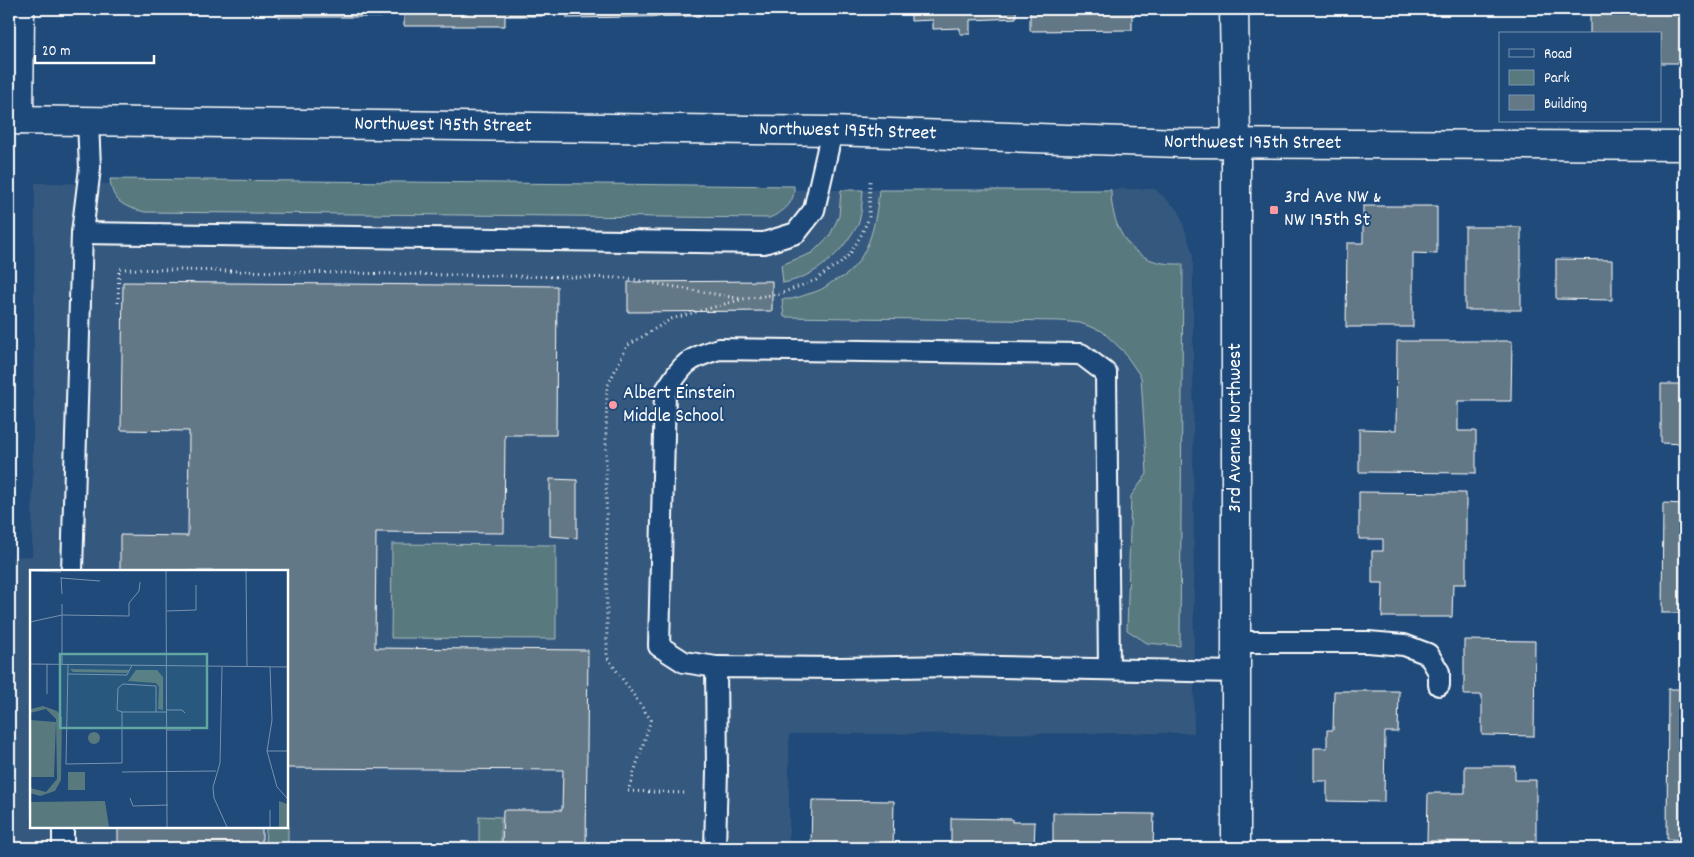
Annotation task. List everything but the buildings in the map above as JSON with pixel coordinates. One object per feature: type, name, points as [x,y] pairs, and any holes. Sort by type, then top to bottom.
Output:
[{"type":"street","points":[[14,120],[20,9]]},
{"type":"street","name":"3rd Avenue Northwest","points":[[1234,9],[1236,144],[1236,848]]},
{"type":"street","name":"Northwest 195th Street","points":[[14,120],[832,131],[1236,144],[1685,146]]},
{"type":"lane","points":[[72,570],[82,233],[90,168],[88,121]]},
{"type":"lane","points":[[82,233],[764,243],[796,233],[814,210],[832,131]]},
{"type":"lane","points":[[1109,670],[1106,373],[1081,354],[719,349],[695,356],[681,368],[665,392],[659,646],[684,662],[716,668],[953,666],[1109,670],[1236,672]]},
{"type":"lane","points":[[1236,642],[1368,642],[1404,645],[1428,654],[1439,672],[1439,685]]},
{"type":"lane","points":[[715,848],[717,771],[716,668]]},
{"type":"lane","points":[[63,827],[63,848]]},
{"type":"path","points":[[118,303],[120,269],[626,278],[743,299]]},
{"type":"shaded area","name":"Albert Einstein Middle School","points":[[35,183],[841,190],[1155,189],[1179,211],[1193,254],[1194,733],[789,734],[789,848],[9,848],[9,557],[32,556]]},
{"type":"green space","points":[[110,179],[794,186],[794,192],[788,206],[769,218],[145,212],[120,202],[113,193]]},
{"type":"green space","points":[[841,190],[863,190],[861,214],[857,227],[838,252],[822,266],[803,277],[783,283],[781,265],[812,253],[830,235],[839,216]]},
{"type":"green space","points":[[879,190],[1111,190],[1114,214],[1118,226],[1130,246],[1139,254],[1150,259],[1165,263],[1183,264],[1180,646],[1147,643],[1127,630],[1131,496],[1147,474],[1141,377],[1123,351],[1102,331],[1080,323],[1061,321],[784,317],[782,299],[796,298],[818,291],[844,276],[861,257],[867,247],[874,225]]},
{"type":"green space","points":[[392,544],[556,545],[556,639],[391,638]]},
{"type":"green space","points":[[9,729],[15,730],[14,848],[9,848]]},
{"type":"green space","points":[[479,816],[501,817],[501,848],[479,848]]},
{"type":"green space","points":[[266,827],[288,827],[288,848],[265,848]]},
{"type":"place","name":"3rd Ave NW & NW 195th St","points":[[1274,210]]},
{"type":"place","name":"Albert Einstein Middle School","points":[[613,405]]}]
